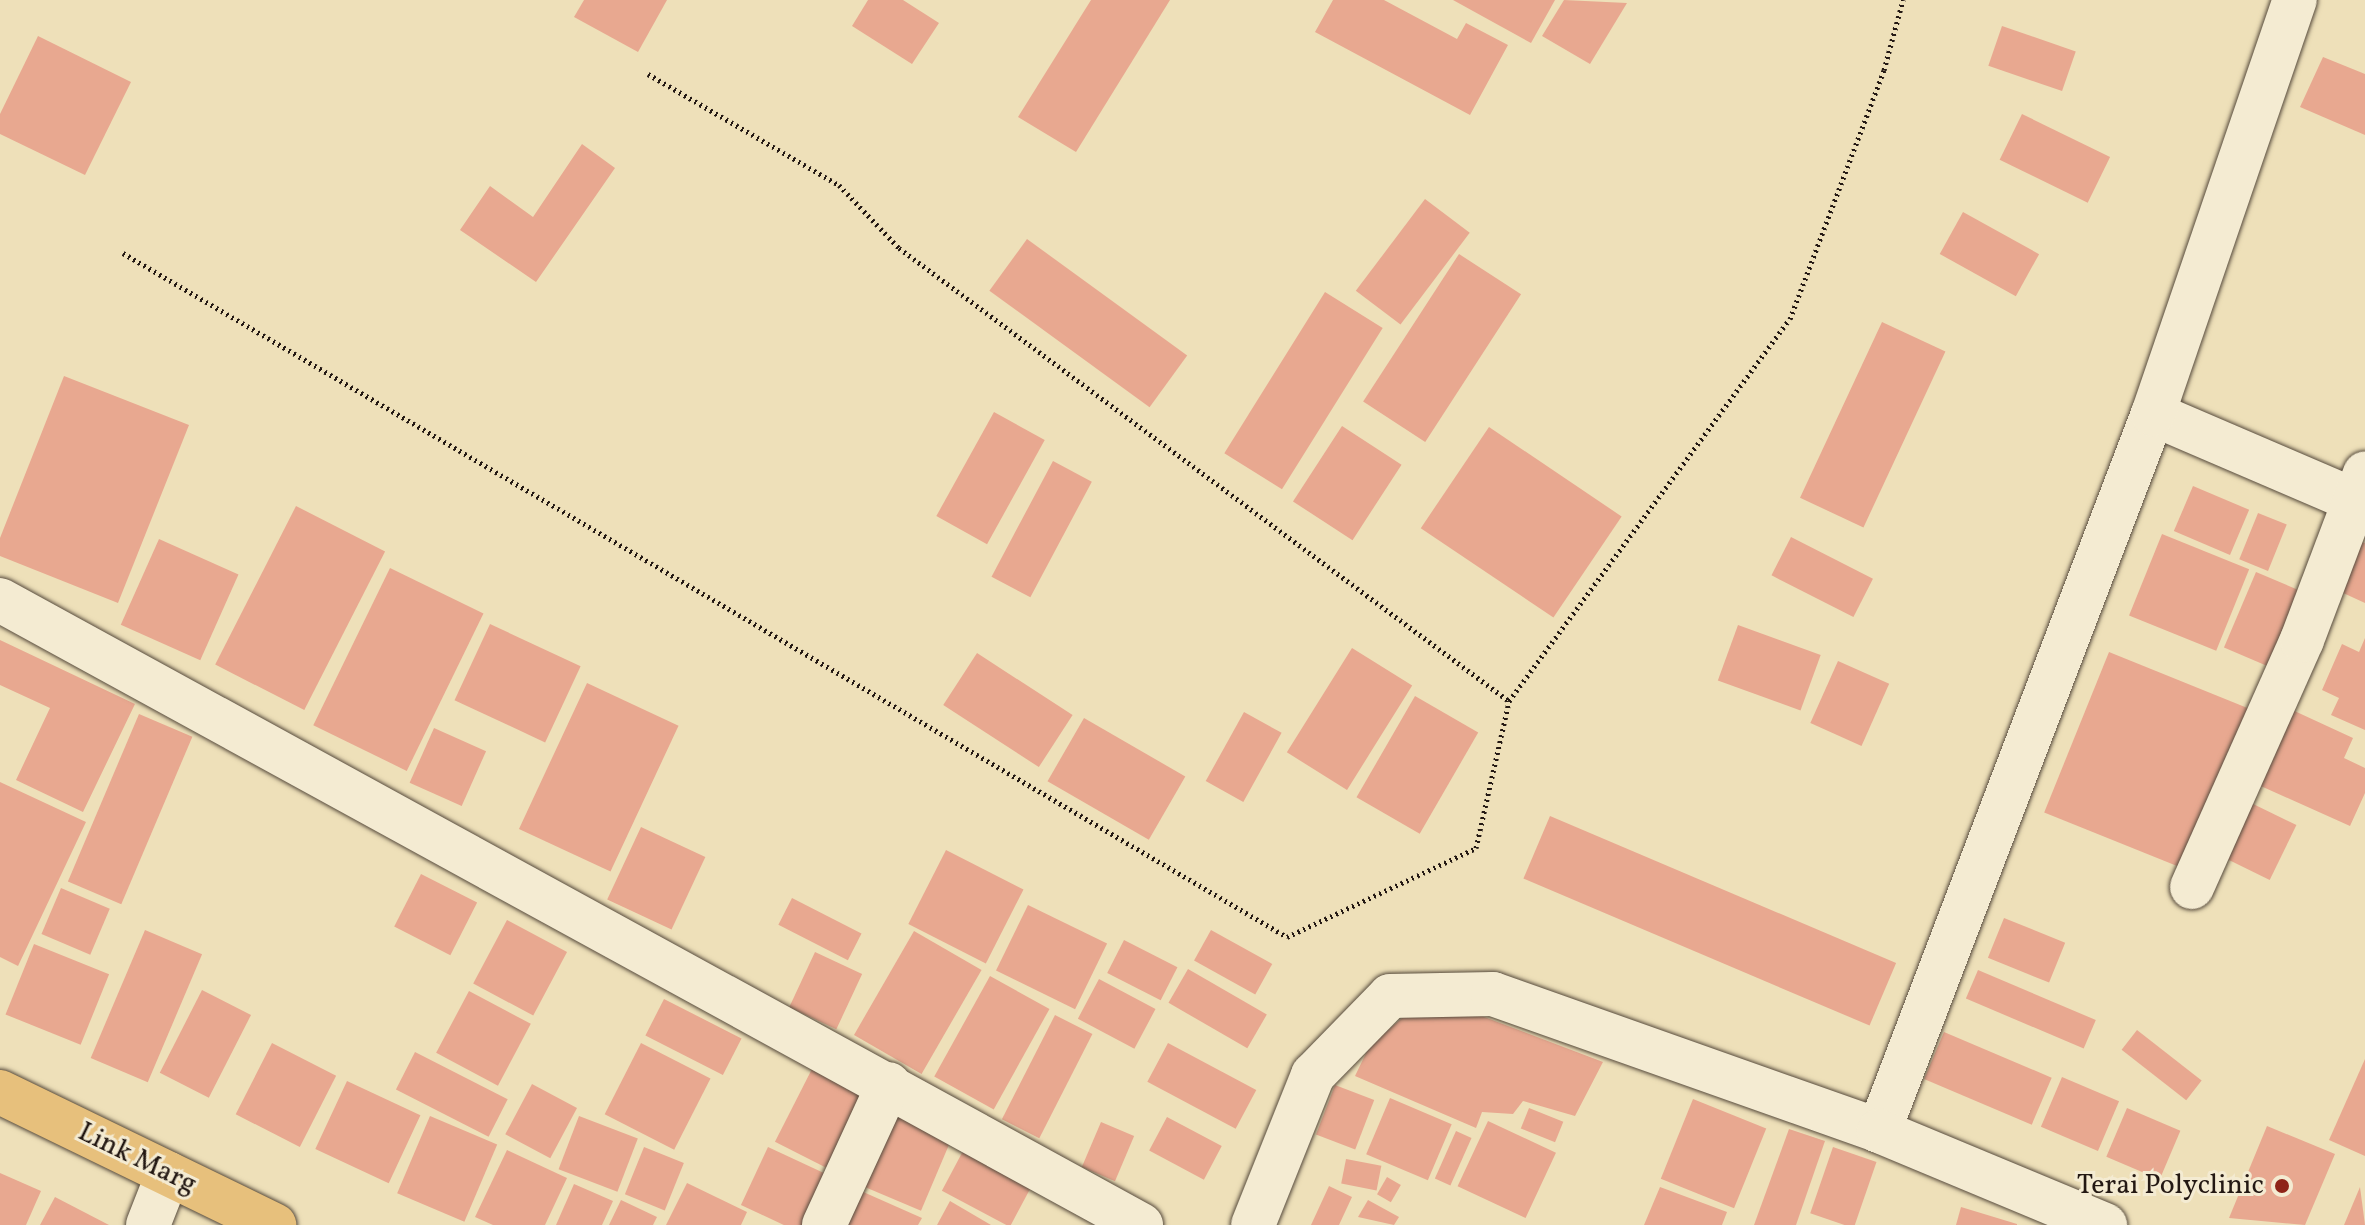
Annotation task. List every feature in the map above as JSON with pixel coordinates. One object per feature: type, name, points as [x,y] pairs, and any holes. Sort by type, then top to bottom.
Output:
[{"type":"main road","name":"Link Marg","points":[[0,1092],[274,1225]]},
{"type":"street","points":[[1879,1131],[2153,414],[2295,0]]},
{"type":"street","points":[[2153,414],[2361,492],[2302,640],[2192,887]]},
{"type":"street","points":[[0,600],[889,1084],[1141,1225]]},
{"type":"street","points":[[1253,1225],[1313,1075],[1390,996],[1493,994],[1879,1131],[2105,1225]]},
{"type":"street","points":[[824,1225],[889,1084]]},
{"type":"street","points":[[148,1225],[168,1174]]},
{"type":"path","points":[[123,253],[1287,937],[1476,848],[1509,701],[1790,319],[1884,70],[1903,0]]},
{"type":"path","points":[[648,74],[839,185],[899,248],[1509,701]]},
{"type":"building","points":[[584,0],[667,0],[638,52],[574,17]]},
{"type":"building","points":[[868,0],[903,0],[939,23],[912,64],[852,26]]},
{"type":"building","points":[[1091,0],[1170,0],[1076,152],[1018,117]]},
{"type":"building","points":[[1333,0],[1384,0],[1457,39],[1466,23],[1508,45],[1470,115],[1315,32]]},
{"type":"building","points":[[1453,0],[1555,0],[1531,43]]},
{"type":"building","points":[[1564,0],[1627,3],[1590,64],[1542,36]]},
{"type":"building","points":[[2002,26],[2076,51],[2062,91],[1988,66]]},
{"type":"building","points":[[38,36],[131,82],[85,175],[0,134],[0,114]]},
{"type":"building","points":[[2323,57],[2365,74],[2365,135],[2300,107]]},
{"type":"building","points":[[2022,114],[2110,157],[2088,203],[2000,160]]},
{"type":"building","points":[[582,144],[615,168],[536,282],[460,230],[490,186],[533,217]]},
{"type":"building","points":[[1425,199],[1470,233],[1401,325],[1356,291]]},
{"type":"building","points":[[1963,212],[2039,254],[2016,296],[1940,254]]},
{"type":"building","points":[[1027,239],[1187,355],[1150,407],[989,291]]},
{"type":"building","points":[[1459,254],[1521,294],[1425,442],[1363,402]]},
{"type":"building","points":[[1325,292],[1383,328],[1282,489],[1224,453]]},
{"type":"building","points":[[1882,322],[1945,352],[1863,527],[1800,498]]},
{"type":"building","points":[[64,376],[189,425],[118,603],[0,556],[0,538]]},
{"type":"building","points":[[994,412],[1045,440],[987,544],[936,516]]},
{"type":"building","points":[[1342,426],[1402,465],[1353,540],[1293,501]]},
{"type":"building","points":[[1489,427],[1622,516],[1553,618],[1421,528]]},
{"type":"building","points":[[1053,461],[1092,482],[1030,597],[991,577]]},
{"type":"building","points":[[2193,486],[2249,510],[2230,555],[2174,531]]},
{"type":"building","points":[[296,506],[385,551],[304,710],[215,665]]},
{"type":"building","points":[[2258,513],[2287,525],[2268,571],[2239,559]]},
{"type":"building","points":[[2162,534],[2249,569],[2216,651],[2129,616]]},
{"type":"building","points":[[1791,537],[1873,579],[1853,617],[1771,575]]},
{"type":"building","points":[[159,539],[238,574],[200,660],[121,625]]},
{"type":"building","points":[[2362,542],[2365,543],[2365,603],[2341,592]]},
{"type":"building","points":[[390,568],[483,614],[407,771],[313,725]]},
{"type":"building","points":[[2256,572],[2301,591],[2269,667],[2224,647]]},
{"type":"building","points":[[490,624],[581,666],[545,742],[455,700]]},
{"type":"building","points":[[1738,625],[1821,655],[1801,711],[1718,680]]},
{"type":"building","points":[[2365,638],[2365,730],[2331,715],[2339,698],[2322,690],[2342,644],[2359,652]]},
{"type":"building","points":[[0,640],[135,704],[83,812],[16,780],[50,708],[0,685]]},
{"type":"building","points":[[1352,648],[1412,686],[1347,790],[1287,752]]},
{"type":"building","points":[[2109,652],[2248,708],[2183,869],[2044,812]]},
{"type":"building","points":[[977,653],[1073,715],[1039,767],[943,705]]},
{"type":"building","points":[[1838,661],[1889,684],[1862,746],[1810,723]]},
{"type":"building","points":[[587,683],[679,726],[610,872],[519,829]]},
{"type":"building","points":[[1415,696],[1478,733],[1420,834],[1356,797]]},
{"type":"building","points":[[2288,708],[2353,738],[2344,758],[2365,768],[2365,793],[2350,826],[2254,783]]},
{"type":"building","points":[[1244,712],[1282,733],[1243,802],[1206,781]]},
{"type":"building","points":[[139,714],[192,737],[121,904],[68,882]]},
{"type":"building","points":[[1084,718],[1185,776],[1149,840],[1048,781]]},
{"type":"building","points":[[434,728],[486,751],[462,806],[410,783]]},
{"type":"building","points":[[0,782],[86,822],[18,966],[0,957]]},
{"type":"building","points":[[2247,801],[2296,825],[2270,880],[2220,856]]},
{"type":"building","points":[[1550,816],[1896,963],[1870,1026],[1523,879]]},
{"type":"building","points":[[641,827],[705,857],[672,930],[607,900]]},
{"type":"building","points":[[946,850],[1024,889],[986,963],[908,924]]},
{"type":"building","points":[[421,874],[477,903],[450,955],[394,927]]},
{"type":"building","points":[[61,888],[110,909],[90,955],[41,934]]},
{"type":"building","points":[[792,898],[861,933],[848,960],[778,925]]},
{"type":"building","points":[[1028,905],[1107,944],[1075,1009],[996,971]]},
{"type":"building","points":[[2004,918],[2065,943],[2049,983],[1988,958]]},
{"type":"building","points":[[507,920],[567,952],[533,1015],[473,984]]},
{"type":"building","points":[[145,930],[202,954],[148,1082],[91,1058]]},
{"type":"building","points":[[1211,930],[1272,964],[1255,995],[1194,961]]},
{"type":"building","points":[[914,931],[982,970],[922,1074],[854,1035]]},
{"type":"building","points":[[1124,940],[1177,967],[1161,1000],[1107,973]]},
{"type":"building","points":[[34,944],[109,974],[81,1045],[6,1014]]},
{"type":"building","points":[[815,952],[862,974],[836,1029],[789,1007]]},
{"type":"building","points":[[1188,969],[1267,1014],[1247,1048],[1168,1003]]},
{"type":"building","points":[[1978,970],[2096,1020],[2084,1049],[1966,999]]},
{"type":"building","points":[[990,976],[1049,1009],[994,1110],[934,1077]]},
{"type":"building","points":[[1099,979],[1156,1009],[1134,1049],[1078,1019]]},
{"type":"building","points":[[202,990],[251,1015],[209,1098],[160,1073]]},
{"type":"building","points":[[469,991],[531,1024],[498,1086],[436,1053]]},
{"type":"building","points":[[664,999],[742,1038],[723,1075],[645,1036]]},
{"type":"building","points":[[1413,1009],[1479,1015],[1603,1062],[1575,1116],[1523,1101],[1513,1114],[1482,1112],[1476,1128],[1355,1076],[1370,1045]]},
{"type":"building","points":[[1055,1015],[1092,1034],[1039,1138],[1002,1119]]},
{"type":"building","points":[[2137,1030],[2202,1080],[2186,1100],[2122,1050]]},
{"type":"building","points":[[1944,1032],[2052,1078],[2032,1125],[1924,1079]]},
{"type":"building","points":[[272,1043],[336,1076],[300,1147],[236,1114]]},
{"type":"building","points":[[641,1043],[710,1078],[674,1150],[605,1114]]},
{"type":"building","points":[[1168,1043],[1256,1090],[1236,1129],[1147,1082]]},
{"type":"building","points":[[415,1052],[508,1099],[489,1137],[396,1089]]},
{"type":"building","points":[[2365,1059],[2365,1156],[2329,1140]]},
{"type":"building","points":[[814,1065],[869,1093],[830,1170],[775,1142]]},
{"type":"building","points":[[2062,1077],[2119,1101],[2098,1151],[2041,1127]]},
{"type":"building","points":[[347,1081],[420,1115],[389,1183],[315,1149]]},
{"type":"building","points":[[532,1084],[577,1108],[550,1158],[505,1134]]},
{"type":"building","points":[[1335,1085],[1374,1100],[1355,1150],[1316,1134]]},
{"type":"building","points":[[1390,1098],[1452,1124],[1428,1180],[1366,1154]]},
{"type":"building","points":[[1693,1099],[1766,1129],[1734,1208],[1661,1179]]},
{"type":"building","points":[[889,1107],[953,1134],[921,1211],[857,1183]]},
{"type":"building","points":[[1529,1108],[1563,1122],[1555,1142],[1521,1128]]},
{"type":"building","points":[[2127,1108],[2180,1131],[2160,1179],[2106,1157]]},
{"type":"building","points":[[430,1116],[497,1145],[464,1222],[397,1193]]},
{"type":"building","points":[[579,1116],[638,1139],[617,1192],[559,1169]]},
{"type":"building","points":[[1167,1117],[1222,1146],[1204,1180],[1149,1151]]},
{"type":"building","points":[[1488,1121],[1556,1153],[1526,1218],[1458,1186]]},
{"type":"building","points":[[1101,1122],[1134,1136],[1115,1181],[1082,1167]]},
{"type":"building","name":"Terai Polyclinic","points":[[2267,1126],[2335,1154],[2305,1225],[2229,1218]]},
{"type":"building","points":[[1789,1129],[1825,1141],[1796,1225],[1754,1225]]},
{"type":"building","points":[[1456,1131],[1472,1138],[1450,1185],[1435,1179]]},
{"type":"building","points":[[644,1147],[684,1163],[665,1210],[625,1194]]},
{"type":"building","points":[[768,1147],[826,1174],[802,1225],[784,1225],[741,1205]]},
{"type":"building","points":[[1833,1147],[1876,1162],[1855,1225],[1845,1225],[1810,1213]]},
{"type":"building","points":[[507,1150],[567,1178],[545,1225],[493,1225],[475,1217]]},
{"type":"building","points":[[963,1151],[1031,1187],[1011,1225],[942,1191]]},
{"type":"building","points":[[1346,1159],[1381,1166],[1377,1190],[1341,1184]]},
{"type":"building","points":[[0,1173],[41,1191],[26,1225],[0,1225]]},
{"type":"building","points":[[1387,1177],[1401,1185],[1391,1202],[1377,1194]]},
{"type":"building","points":[[687,1183],[747,1212],[741,1225],[666,1225]]},
{"type":"building","points":[[574,1184],[613,1201],[602,1225],[556,1225]]},
{"type":"building","points":[[1329,1186],[1352,1197],[1339,1225],[1311,1225]]},
{"type":"building","points":[[852,1187],[922,1218],[918,1225],[835,1225]]},
{"type":"building","points":[[1660,1187],[1727,1212],[1722,1225],[1644,1225]]},
{"type":"building","points":[[2360,1187],[2365,1225],[2344,1225]]},
{"type":"building","points":[[55,1197],[109,1225],[40,1225]]},
{"type":"building","points":[[621,1200],[657,1217],[653,1225],[609,1225]]},
{"type":"building","points":[[1368,1200],[1399,1217],[1394,1225],[1358,1217]]},
{"type":"building","points":[[950,1201],[991,1225],[937,1225]]},
{"type":"building","points":[[1961,1207],[2017,1224],[2017,1225],[1956,1225]]},
{"type":"place","name":"Terai Polyclinic","points":[[2282,1186]]}]
